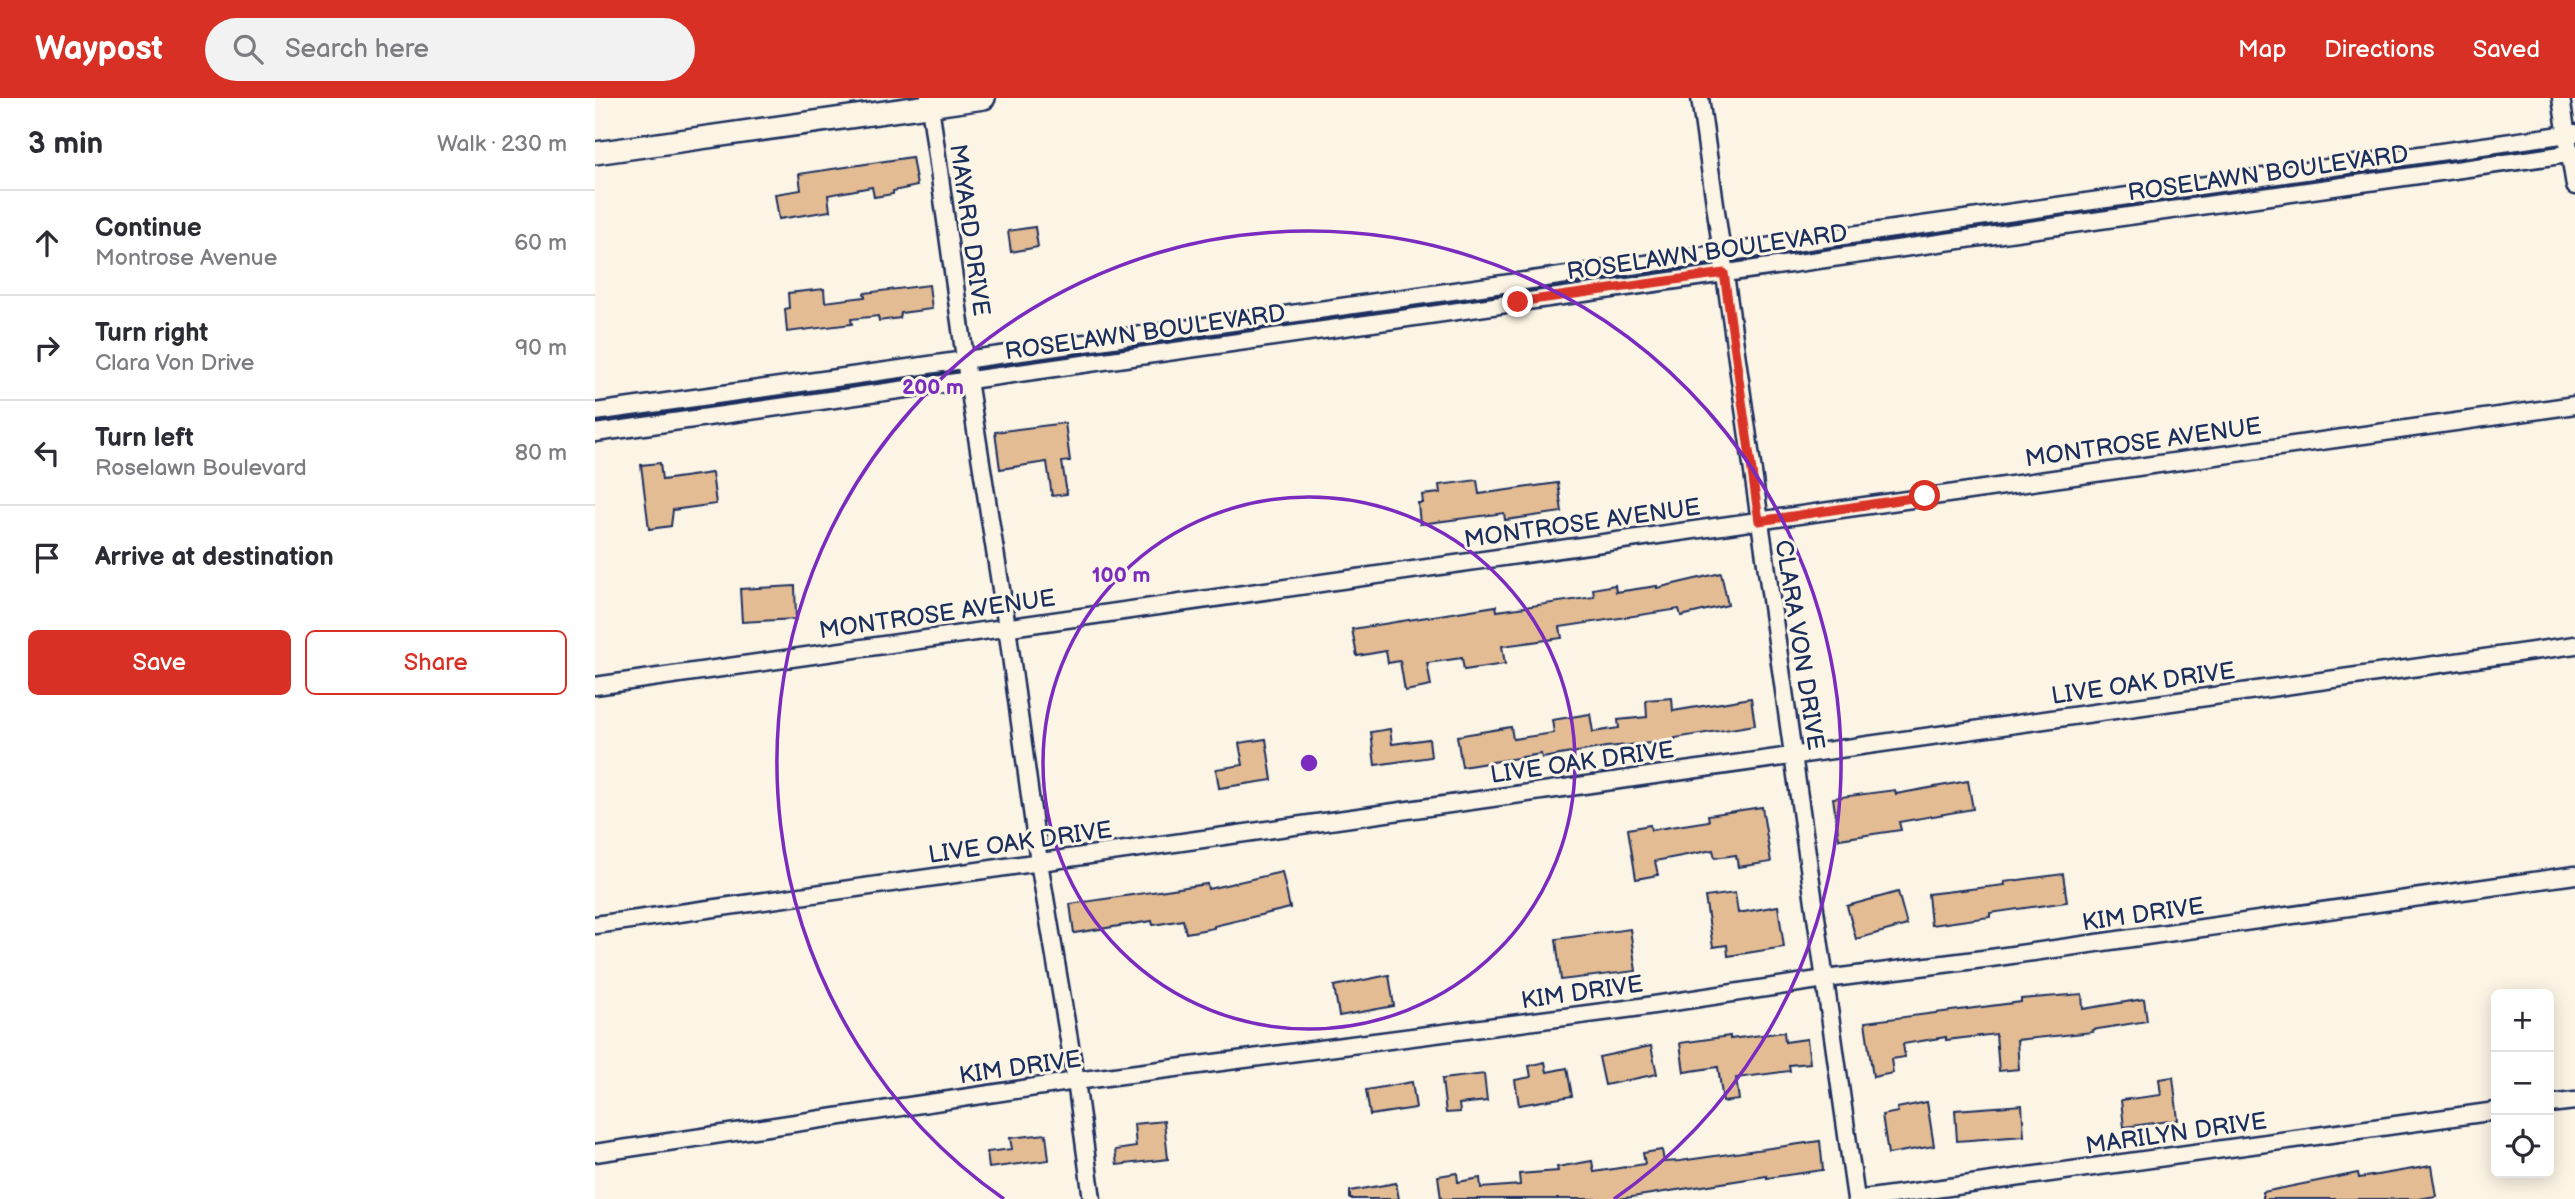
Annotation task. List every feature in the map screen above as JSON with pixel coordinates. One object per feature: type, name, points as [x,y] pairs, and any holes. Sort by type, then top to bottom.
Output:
[{"type":"street","points":[[595,153],[929,102],[984,98]]},
{"type":"street","name":"CLARA VON DRIVE","points":[[1700,98],[1856,1199]]},
{"type":"street","points":[[2561,98],[2571,133],[2575,186]]},
{"type":"street","name":"MAYARD DRIVE","points":[[929,102],[1039,862],[1076,1081],[1092,1199]]},
{"type":"street","name":"ROSELAWN BOULEVARD","points":[[595,412],[2571,133]]},
{"type":"street","name":"ROSELAWN BOULEVARD","points":[[595,433],[2573,153]]},
{"type":"street","points":[[2348,164],[2351,184]]},
{"type":"street","points":[[2142,194],[2145,213]]},
{"type":"street","points":[[1938,223],[1941,242]]},
{"type":"street","points":[[1516,282],[1518,302]]},
{"type":"street","points":[[1343,306],[1346,327]]},
{"type":"street","points":[[1161,331],[1164,352]]},
{"type":"street","points":[[746,390],[749,411]]},
{"type":"street","name":"MONTROSE AVENUE","points":[[595,686],[2575,405]]},
{"type":"street","name":"LIVE OAK DRIVE","points":[[595,925],[2575,645]]},
{"type":"street","name":"KIM DRIVE","points":[[595,1153],[1076,1081],[1634,1008],[2575,875]]},
{"type":"street","points":[[2554,1103],[2575,1101]]},
{"type":"street","name":"MARILYN DRIVE","points":[[1863,1199],[2491,1112]]},
{"type":"building","points":[[912,157],[917,186],[874,197],[872,187],[828,195],[830,211],[779,219],[775,194],[801,190],[799,174]]},
{"type":"building","points":[[1035,227],[1038,247],[1011,252],[1008,231]]},
{"type":"building","points":[[929,285],[932,309],[901,313],[900,318],[879,321],[878,316],[851,319],[852,324],[787,332],[785,309],[789,308],[788,293],[824,289],[825,302],[865,297],[864,293]]},
{"type":"building","points":[[1065,423],[1070,461],[1062,462],[1067,494],[1052,496],[1047,462],[1000,469],[995,432]]},
{"type":"building","points":[[660,463],[662,480],[712,473],[716,504],[673,510],[671,526],[649,529],[641,465]]},
{"type":"building","points":[[1477,480],[1479,494],[1558,483],[1562,512],[1505,520],[1504,513],[1420,524],[1418,503],[1423,503],[1422,495],[1440,493],[1439,485]]},
{"type":"building","points":[[1721,573],[1728,605],[1681,616],[1679,609],[1560,627],[1562,638],[1502,646],[1505,664],[1464,670],[1462,658],[1427,663],[1431,686],[1405,691],[1400,661],[1388,663],[1386,651],[1357,656],[1352,629],[1496,606],[1497,611],[1594,597],[1593,589],[1615,585],[1616,592],[1657,588]]},
{"type":"building","points":[[795,586],[796,619],[742,622],[740,589]]},
{"type":"building","points":[[1672,698],[1673,711],[1751,698],[1755,725],[1675,738],[1675,741],[1606,747],[1542,758],[1541,754],[1462,767],[1457,736],[1511,727],[1513,739],[1554,733],[1552,720],[1590,714],[1593,732],[1619,728],[1618,720],[1647,717],[1646,700]]},
{"type":"building","points":[[1390,729],[1392,744],[1429,739],[1431,757],[1375,765],[1371,732]]},
{"type":"building","points":[[1266,739],[1272,780],[1219,788],[1216,769],[1243,765],[1239,743]]},
{"type":"building","points":[[1968,781],[1973,809],[1899,822],[1901,830],[1839,839],[1833,798],[1895,790],[1896,794]]},
{"type":"building","points":[[1762,807],[1771,862],[1738,867],[1736,855],[1715,858],[1713,850],[1655,861],[1658,875],[1636,879],[1628,829],[1650,825],[1651,830],[1709,821],[1708,815]]},
{"type":"building","points":[[1282,872],[1290,908],[1186,933],[1183,920],[1153,925],[1152,921],[1074,933],[1070,904],[1207,884],[1208,889]]},
{"type":"building","points":[[2063,874],[2067,902],[1931,925],[1928,894],[2005,885],[2004,882]]},
{"type":"building","points":[[1898,892],[1907,925],[1856,939],[1847,906]]},
{"type":"building","points":[[1735,893],[1738,913],[1778,906],[1784,947],[1728,956],[1727,945],[1713,947],[1705,897]]},
{"type":"building","points":[[1630,929],[1636,971],[1561,980],[1556,939]]},
{"type":"building","points":[[1389,975],[1394,1006],[1339,1016],[1334,986]]},
{"type":"building","points":[[2082,994],[2083,1009],[2144,999],[2147,1021],[2092,1030],[2093,1032],[2017,1040],[2019,1069],[1999,1071],[1996,1034],[1946,1040],[1946,1037],[1903,1044],[1905,1057],[1891,1059],[1893,1073],[1873,1077],[1865,1022],[2021,1002],[2021,999]]},
{"type":"building","points":[[1784,1032],[1785,1042],[1807,1039],[1810,1063],[1789,1065],[1790,1071],[1736,1078],[1739,1100],[1723,1102],[1718,1067],[1684,1072],[1680,1043]]},
{"type":"building","points":[[1651,1046],[1657,1074],[1605,1085],[1599,1057]]},
{"type":"building","points":[[1545,1062],[1547,1072],[1567,1068],[1572,1096],[1519,1105],[1515,1080],[1531,1077],[1529,1066]]},
{"type":"building","points":[[1484,1074],[1487,1101],[1459,1104],[1460,1112],[1446,1113],[1442,1079]]},
{"type":"building","points":[[2173,1077],[2178,1120],[2124,1127],[2121,1100],[2161,1095],[2159,1079]]},
{"type":"building","points":[[1412,1082],[1416,1108],[1370,1115],[1366,1090]]},
{"type":"building","points":[[1927,1102],[1934,1146],[1888,1154],[1882,1115],[1898,1112],[1897,1108]]},
{"type":"building","points":[[2022,1105],[2024,1136],[1957,1141],[1955,1110]]},
{"type":"building","points":[[1164,1121],[1168,1159],[1117,1165],[1115,1150],[1136,1147],[1134,1124]]},
{"type":"building","points":[[1046,1134],[1049,1160],[989,1168],[987,1152],[1012,1149],[1010,1138]]},
{"type":"building","points":[[1820,1141],[1823,1170],[1619,1199],[1441,1199],[1438,1176],[1457,1173],[1458,1182],[1480,1178],[1481,1188],[1520,1185],[1519,1174],[1558,1171],[1557,1167],[1592,1161],[1594,1172],[1645,1164],[1643,1153],[1662,1150],[1664,1162]]},
{"type":"building","points":[[2431,1166],[2436,1196],[2418,1199],[2263,1199],[2263,1192],[2358,1173],[2359,1178]]},
{"type":"building","points":[[1396,1183],[1399,1199],[1350,1199],[1350,1191]]},
{"type":"route","points":[[1518,302],[1724,273],[1759,521],[1925,496]]}]
